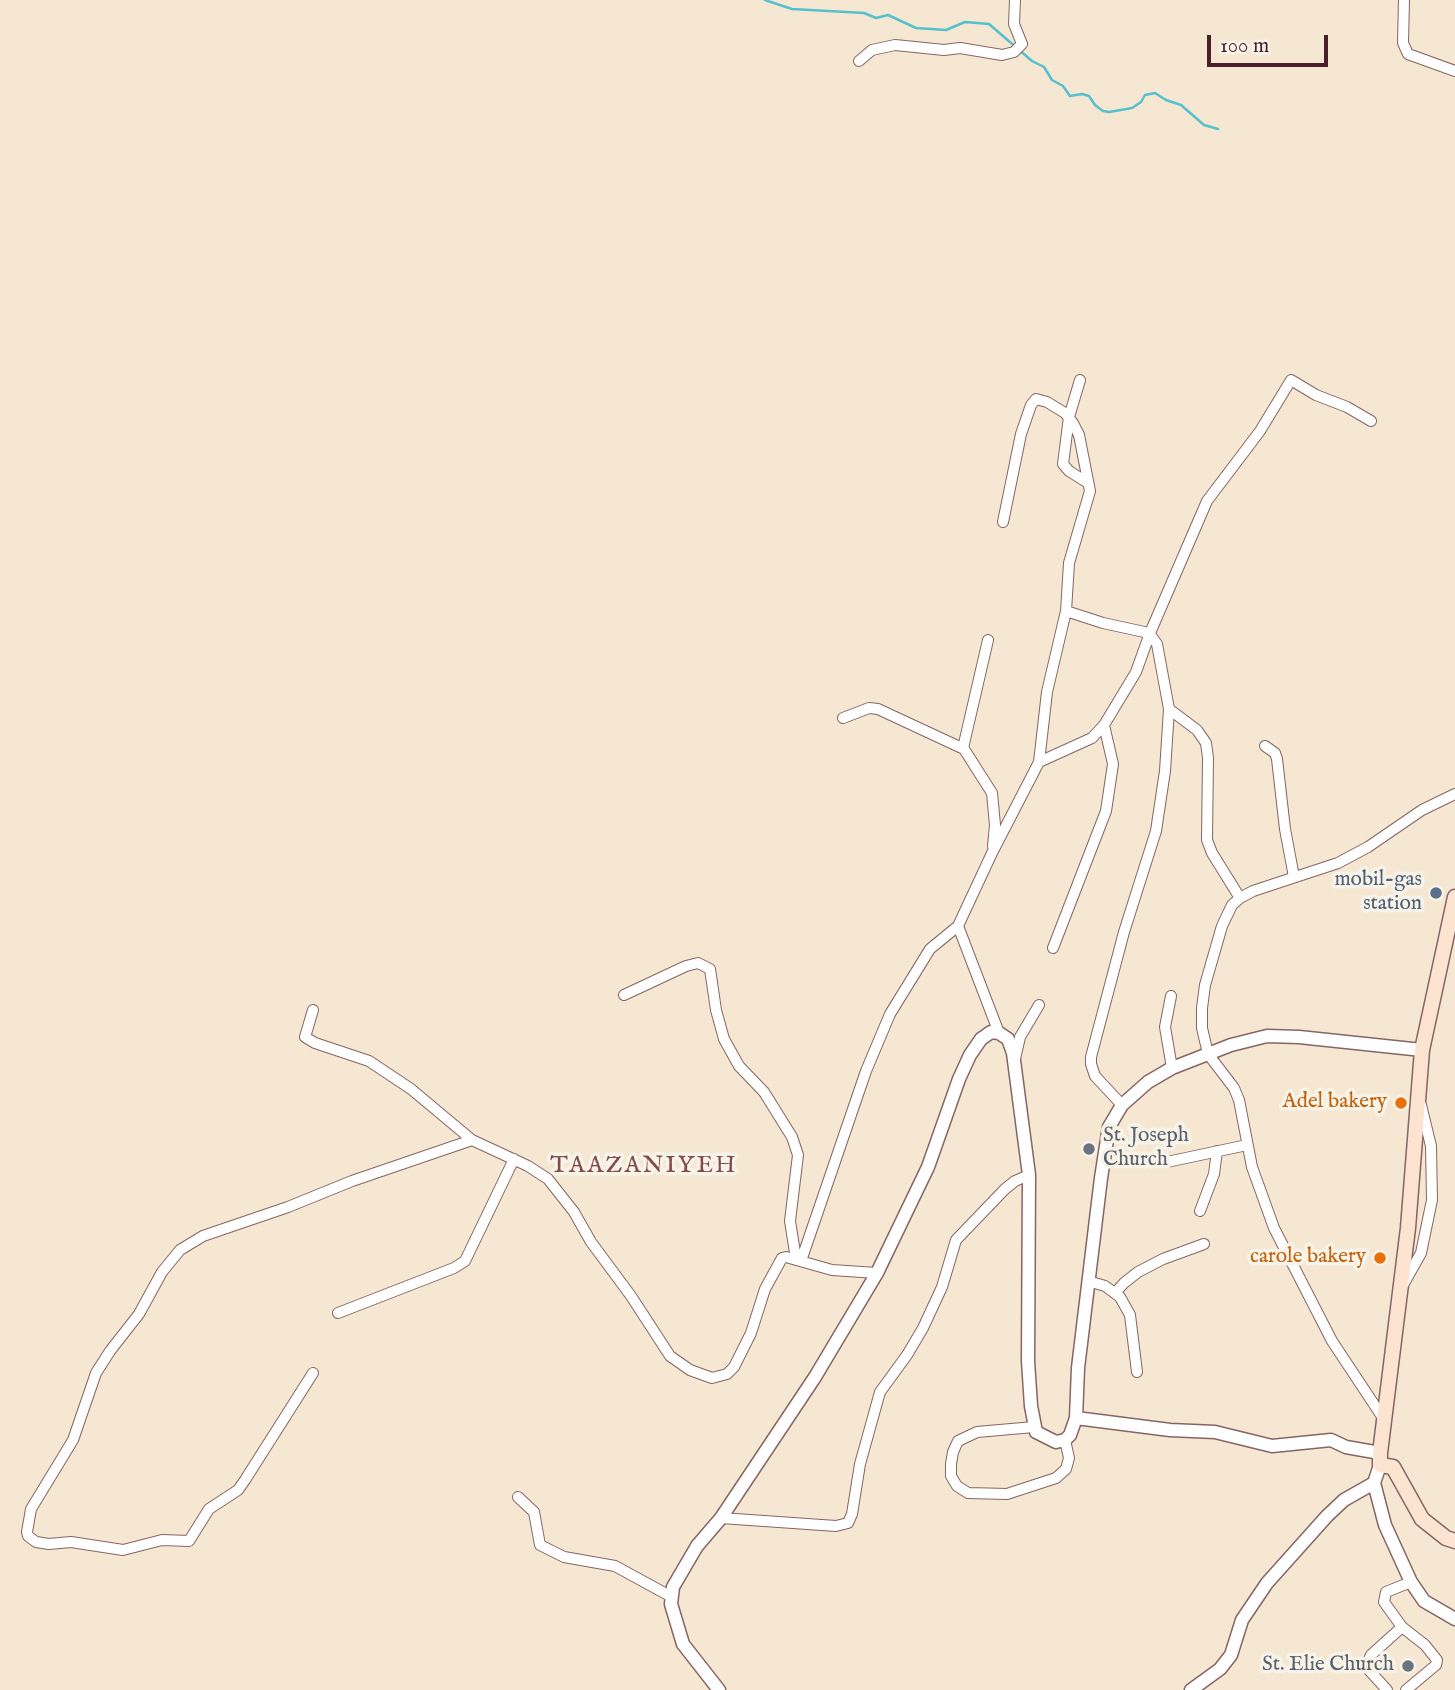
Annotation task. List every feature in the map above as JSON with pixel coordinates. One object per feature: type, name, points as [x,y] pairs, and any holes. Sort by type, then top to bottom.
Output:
[{"type":"main road","points":[[1455,897],[1422,1050],[1420,1101],[1401,1290],[1390,1361],[1380,1459],[1393,1467],[1399,1475],[1422,1519],[1446,1538],[1455,1541]]},
{"type":"street","points":[[859,61],[872,50],[895,45],[944,50],[960,48],[1002,55],[1018,48],[1014,24],[1015,0]]},
{"type":"street","points":[[1404,0],[1403,43],[1408,54],[1455,71]]},
{"type":"street","points":[[1080,380],[1069,417],[1063,464],[1088,483]]},
{"type":"street","points":[[1040,762],[1092,738],[1104,725],[1136,672],[1207,501],[1260,431],[1291,380],[1371,421]]},
{"type":"street","points":[[798,1260],[866,1071],[890,1014],[930,949],[958,926],[992,853],[1040,762],[1047,692],[1066,611],[1069,563],[1089,498],[1079,435],[1069,417],[1036,398],[1020,434],[1003,522]]},
{"type":"street","points":[[1066,611],[1103,623],[1150,633]]},
{"type":"street","points":[[1122,1105],[1092,1070],[1091,1057],[1121,943],[1156,831],[1165,771],[1169,709],[1159,650],[1150,633]]},
{"type":"street","points":[[962,748],[988,640]]},
{"type":"street","points":[[842,718],[869,708],[878,709],[962,748],[970,755],[992,793],[995,825],[992,853]]},
{"type":"street","points":[[1169,709],[1197,730],[1206,743],[1207,840],[1240,898]]},
{"type":"street","points":[[1053,947],[1106,811],[1113,764],[1104,725]]},
{"type":"street","points":[[1265,746],[1275,753],[1277,759],[1294,877]]},
{"type":"street","points":[[1385,1422],[1332,1341],[1273,1228],[1247,1145],[1240,1100],[1208,1054],[1202,1028],[1205,985],[1226,915],[1240,898],[1338,863],[1368,848],[1422,810],[1455,794]]},
{"type":"street","points":[[958,926],[999,1033]]},
{"type":"street","points":[[624,995],[686,966],[698,963],[710,968],[716,1010],[724,1039],[739,1066],[764,1092],[792,1137],[798,1156],[790,1221],[798,1260]]},
{"type":"street","points":[[1171,996],[1166,1027],[1172,1068]]},
{"type":"street","points":[[1014,1063],[1020,1037],[1039,1005]]},
{"type":"street","points":[[313,1010],[305,1037],[315,1043],[369,1061],[411,1089],[472,1140],[538,1172],[558,1189],[591,1242],[631,1296],[670,1356],[680,1365],[701,1375],[721,1376],[734,1367],[751,1333],[775,1266],[782,1258],[832,1270],[877,1273]]},
{"type":"street","points":[[719,1690],[683,1644],[670,1596],[697,1546],[721,1518],[815,1377],[877,1273],[928,1167],[970,1055],[987,1034],[999,1033],[1008,1038],[1014,1063],[1029,1175],[1028,1361],[1034,1427],[1040,1435],[1049,1440],[1065,1440],[1070,1435],[1076,1418],[1078,1368],[1107,1135],[1122,1105],[1148,1082],[1172,1068],[1241,1042],[1280,1035],[1422,1050]]},
{"type":"street","points":[[1401,1290],[1421,1253],[1432,1200],[1432,1146],[1420,1101]]},
{"type":"street","points":[[313,1373],[245,1480],[238,1489],[209,1509],[189,1541],[162,1540],[123,1550],[71,1542],[49,1544],[36,1542],[28,1536],[31,1509],[73,1440],[96,1373],[139,1314],[162,1272],[180,1250],[203,1236],[472,1140]]},
{"type":"street","points":[[1167,1162],[1247,1145]]},
{"type":"street","points":[[1200,1211],[1214,1174],[1217,1151]]},
{"type":"street","points":[[338,1313],[465,1262],[514,1159]]},
{"type":"street","points":[[721,1518],[836,1526],[848,1523],[852,1514],[860,1464],[880,1392],[923,1328],[942,1287],[956,1240],[1005,1189],[1029,1175]]},
{"type":"street","points":[[1115,1293],[1138,1272],[1163,1259],[1205,1244]]},
{"type":"street","points":[[1088,1281],[1105,1286],[1120,1297],[1130,1315],[1137,1371]]},
{"type":"street","points":[[1076,1418],[1170,1430],[1215,1432],[1272,1446],[1331,1440],[1380,1459],[1374,1483],[1385,1525],[1411,1582],[1424,1601],[1455,1619]]},
{"type":"street","points":[[1034,1427],[967,1434],[958,1441],[953,1452],[951,1476],[957,1486],[968,1493],[1007,1494],[1056,1478],[1066,1469],[1069,1458],[1065,1440]]},
{"type":"street","points":[[1191,1690],[1220,1669],[1231,1655],[1242,1620],[1267,1583],[1344,1500],[1374,1483]]},
{"type":"street","points":[[518,1497],[534,1512],[540,1545],[564,1557],[615,1566],[670,1596]]},
{"type":"street","points":[[1406,1690],[1436,1665],[1437,1660],[1387,1609],[1384,1597],[1390,1589],[1411,1582]]},
{"type":"street","points":[[1387,1690],[1368,1670],[1367,1664],[1371,1655],[1402,1627]]},
{"type":"waterway","points":[[765,0],[792,9],[864,13],[876,18],[888,15],[916,28],[946,30],[965,22],[989,24],[1032,61],[1044,67],[1052,80],[1063,86],[1070,96],[1089,96],[1095,105],[1109,112],[1132,108],[1141,102],[1145,95],[1155,93],[1181,105],[1204,125],[1218,129]]},
{"type":"place","name":"mobil-gas station","points":[[1436,893]]},
{"type":"place","name":"Adel bakery","points":[[1401,1103]]},
{"type":"place","name":"St. Joseph Church","points":[[1089,1149]]},
{"type":"place","name":"carole bakery","points":[[1380,1258]]},
{"type":"place","name":"St. Elie Church","points":[[1408,1666]]},
{"type":"district","name":"TAAZANIYEH","points":[[644,1167]]}]
